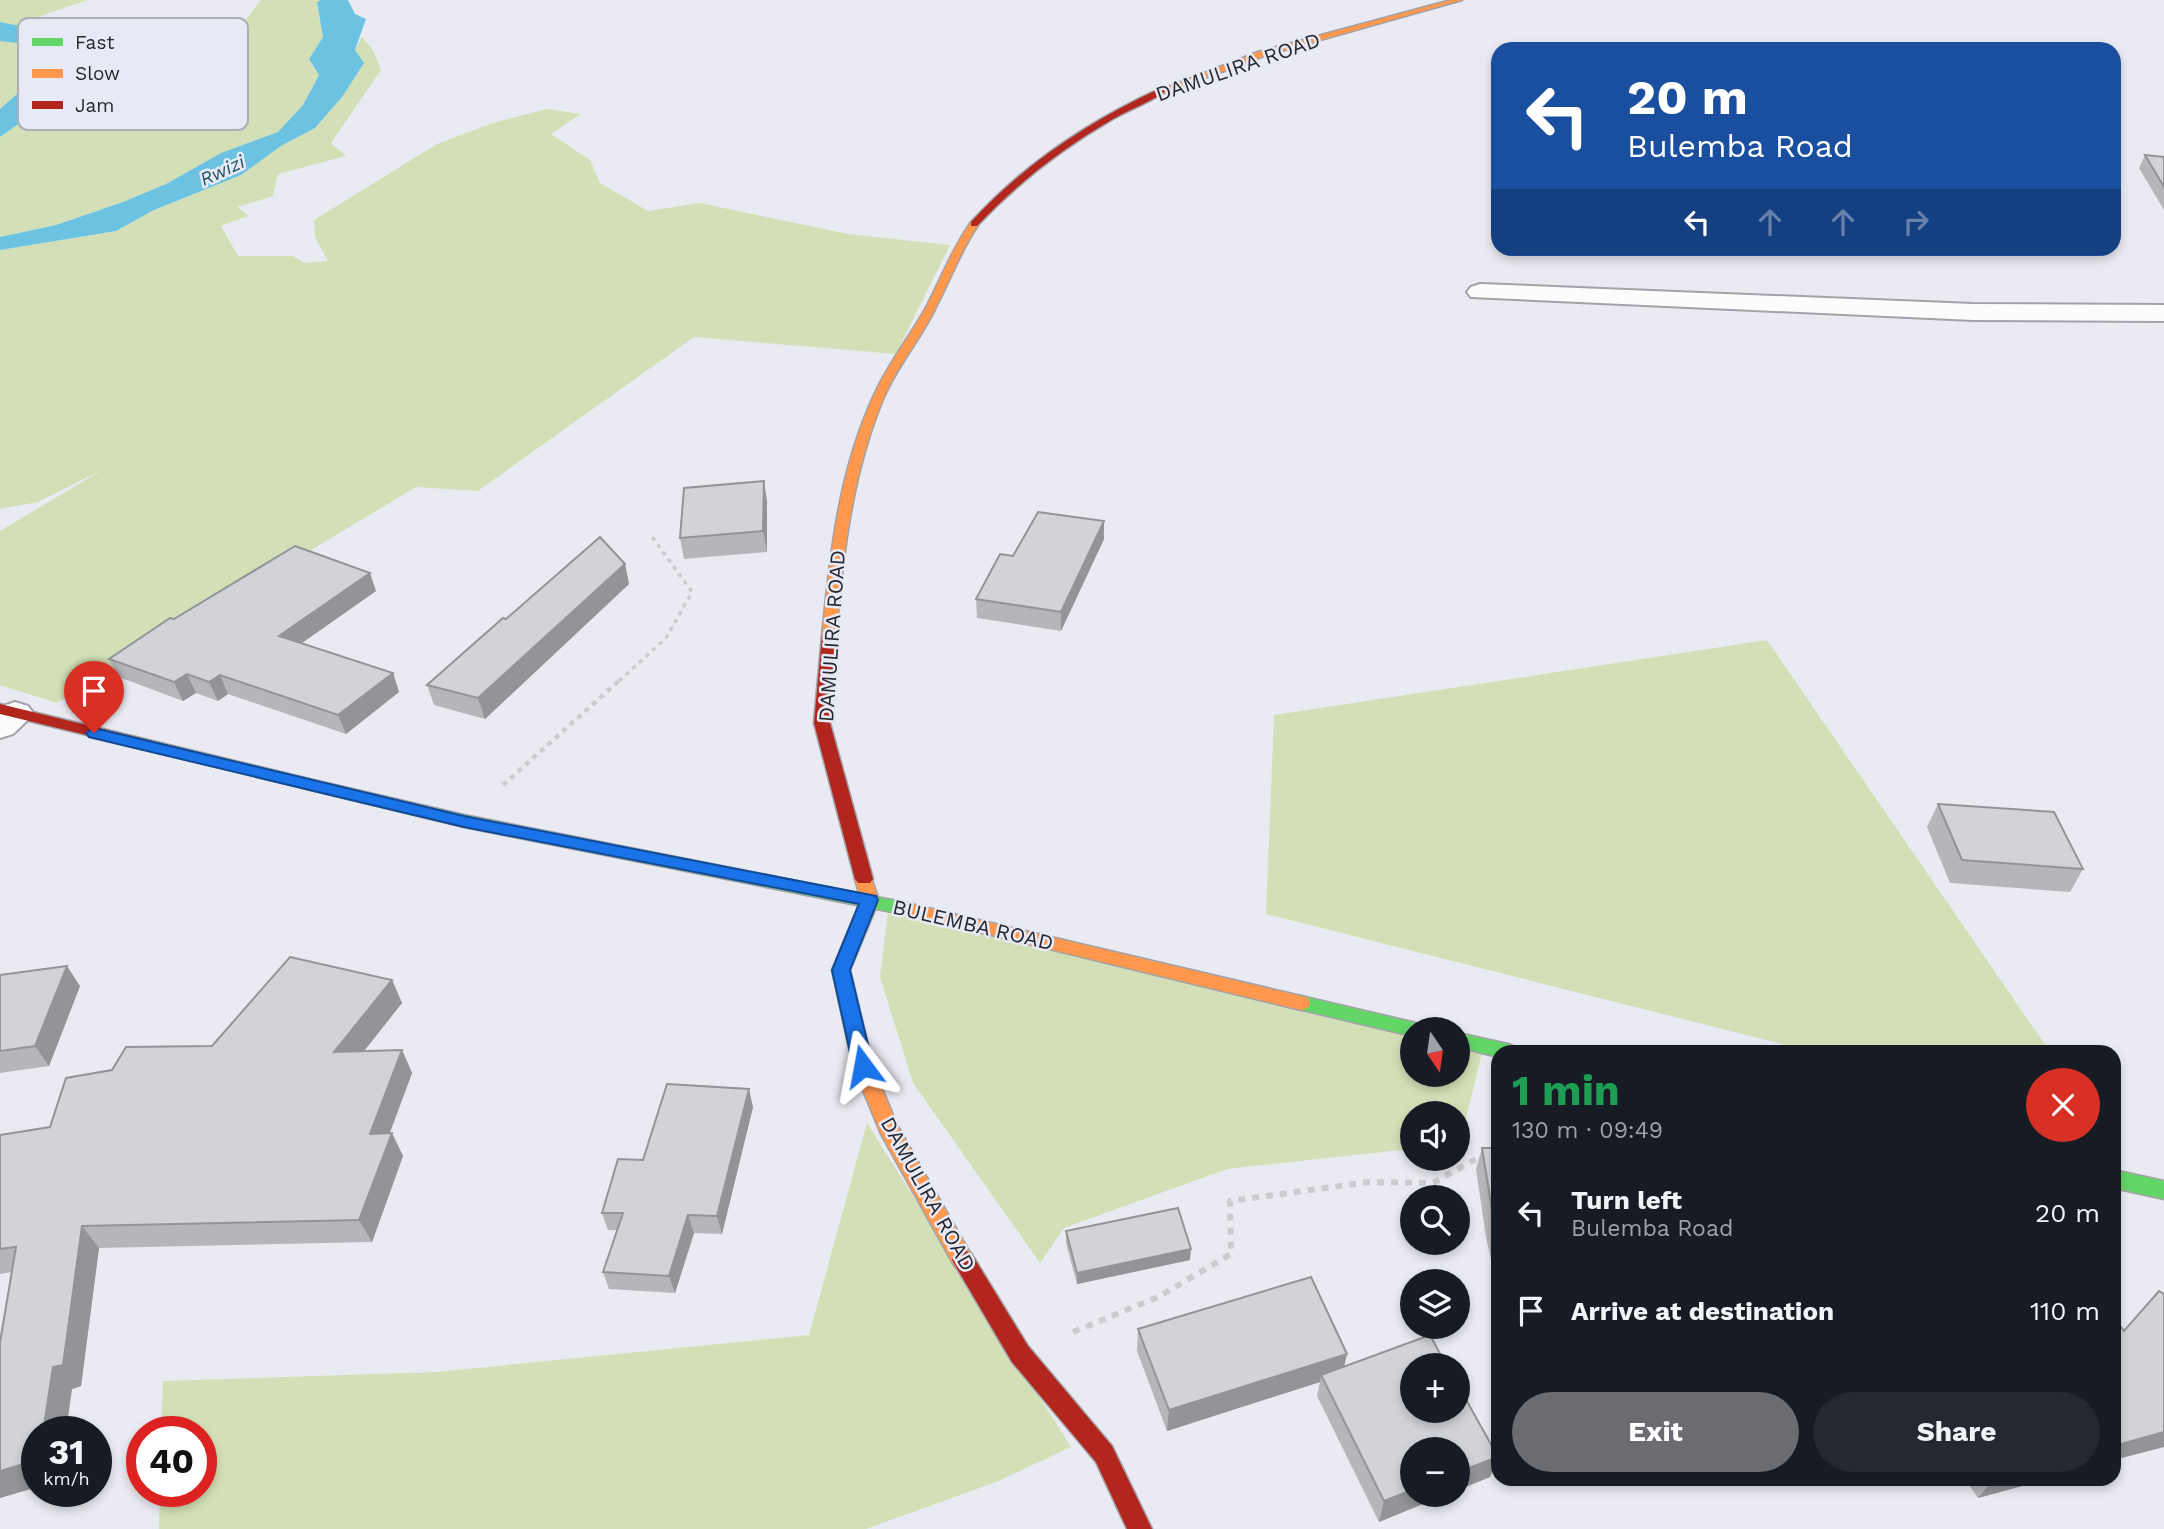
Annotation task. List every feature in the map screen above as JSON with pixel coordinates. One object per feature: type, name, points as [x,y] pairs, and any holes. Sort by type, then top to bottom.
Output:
[{"type":"street","name":"DAMULIRA ROAD","points":[[1140,1529],[1104,1454],[1020,1354],[929,1204],[888,1128],[863,1066],[841,970],[870,900],[822,723],[833,584],[845,496],[871,414],[896,362],[926,318],[964,237],[991,203],[1082,133],[1158,92],[1261,54],[1459,0]]},
{"type":"street","points":[[1480,292],[1973,312],[2164,313]]},
{"type":"street","name":"BULEMBA ROAD","points":[[4,717],[464,821],[870,900],[1400,1026]]},
{"type":"street","points":[[1470,1043],[1491,1048]]},
{"type":"street","points":[[2121,1181],[2164,1190]]},
{"type":"path","points":[[464,821],[666,638],[692,592],[650,534]]},
{"type":"path","points":[[1020,1354],[1158,1297],[1231,1254],[1230,1201],[1370,1182],[1433,1183],[1487,1152]]},
{"type":"green space","points":[[0,0],[87,0],[38,17],[43,18],[18,18],[18,25],[0,22]]},
{"type":"green space","points":[[261,0],[321,0],[317,2],[323,37],[309,59],[319,75],[303,105],[278,132],[221,153],[166,184],[56,225],[0,237],[0,137],[18,124],[18,130],[248,130],[247,18]]},
{"type":"green space","points":[[362,37],[373,50],[381,70],[331,143],[346,156],[278,174],[273,196],[238,207],[248,216],[221,226],[238,256],[293,256],[304,263],[328,261],[315,237],[314,220],[437,144],[493,123],[547,109],[581,114],[551,134],[590,160],[600,183],[648,211],[700,203],[848,234],[950,245],[896,354],[694,337],[478,491],[416,487],[57,703],[0,685],[0,531],[104,469],[38,502],[0,509],[0,250],[116,231],[154,210],[241,175],[281,146],[315,128],[342,97],[355,50]]},
{"type":"green space","points":[[0,40],[18,43],[18,93],[0,109]]},
{"type":"green space","points":[[1767,640],[2045,1045],[1786,1045],[1266,914],[1274,715]]},
{"type":"green space","points":[[888,913],[1400,1026],[1400,1087],[1470,1087],[1470,1038],[1485,1041],[1470,1102],[1400,1101],[1400,1150],[1227,1169],[1064,1228],[1040,1263],[913,1083],[880,977]]},
{"type":"green space","points":[[867,1123],[1071,1447],[996,1482],[866,1529],[159,1529],[160,1507],[217,1507],[217,1416],[162,1416],[163,1381],[436,1372],[809,1335]]},
{"type":"water","name":"Rwizi","points":[[348,0],[355,14],[366,19],[355,50],[364,63],[342,97],[315,128],[281,146],[241,175],[154,210],[116,231],[0,250],[0,237],[56,225],[123,202],[166,184],[221,153],[278,132],[303,105],[319,75],[309,59],[323,37],[317,2]]},
{"type":"water","points":[[0,22],[18,25],[18,43],[0,41]]},
{"type":"water","points":[[18,93],[18,124],[0,137],[0,109]]},
{"type":"building","points":[[2145,155],[2164,157],[2164,187]]},
{"type":"building","points":[[764,481],[763,531],[680,538],[684,488]]},
{"type":"building","points":[[1038,512],[1104,521],[1061,612],[976,599],[1000,554],[1013,556]]},
{"type":"building","points":[[600,537],[625,564],[478,698],[427,685],[503,618],[506,619]]},
{"type":"building","points":[[295,546],[370,573],[279,636],[393,673],[338,715],[220,675],[209,682],[187,674],[174,682],[109,659],[170,618],[174,619]]},
{"type":"building","points":[[1938,804],[2054,812],[2083,869],[1962,860]]},
{"type":"building","points":[[290,957],[392,980],[334,1052],[402,1050],[370,1134],[392,1133],[359,1220],[82,1226],[63,1365],[53,1367],[45,1416],[21,1416],[21,1465],[0,1471],[0,1342],[16,1247],[0,1249],[0,1135],[50,1127],[66,1078],[112,1070],[126,1047],[212,1046]]},
{"type":"building","points":[[67,966],[35,1046],[0,1051],[0,975]]},
{"type":"building","points":[[667,1084],[749,1089],[717,1216],[688,1215],[669,1276],[603,1272],[623,1213],[602,1213],[618,1159],[643,1160]]},
{"type":"building","points":[[1482,1148],[1491,1148],[1491,1204]]},
{"type":"building","points":[[1178,1208],[1191,1249],[1077,1273],[1066,1231]]},
{"type":"building","points":[[1311,1277],[1347,1354],[1169,1410],[1138,1329]]},
{"type":"building","points":[[2159,1291],[2164,1294],[2164,1432],[2121,1444],[2121,1327],[2124,1331]]},
{"type":"building","points":[[1419,1339],[1432,1339],[1440,1353],[1400,1353],[1400,1423],[1470,1423],[1470,1407],[1491,1444],[1491,1460],[1470,1468],[1470,1437],[1400,1437],[1400,1495],[1384,1501],[1321,1375]]},
{"type":"traffic: fast","points":[[309,784],[464,821],[907,909]]},
{"type":"traffic: fast","points":[[1301,1003],[1400,1026]]},
{"type":"traffic: fast","points":[[1470,1043],[1491,1048]]},
{"type":"traffic: fast","points":[[2121,1181],[2164,1190]]},
{"type":"traffic: slow","points":[[1162,91],[1261,54],[1459,0]]},
{"type":"traffic: slow","points":[[829,636],[836,565],[847,496],[866,428],[895,363],[925,319],[960,246],[974,224]]},
{"type":"traffic: slow","points":[[864,879],[870,900],[841,970],[863,1066],[888,1128],[963,1260]]},
{"type":"traffic: slow","points":[[907,909],[1301,1003]]},
{"type":"traffic: jam","points":[[974,224],[1012,186],[1061,148],[1114,115],[1162,91]]},
{"type":"traffic: jam","points":[[829,636],[822,723],[864,879]]},
{"type":"traffic: jam","points":[[0,709],[309,784]]},
{"type":"traffic: jam","points":[[963,1260],[1020,1354],[1104,1454],[1140,1529]]},
{"type":"route","points":[[94,733],[464,821],[870,900],[841,970],[863,1066]]}]
